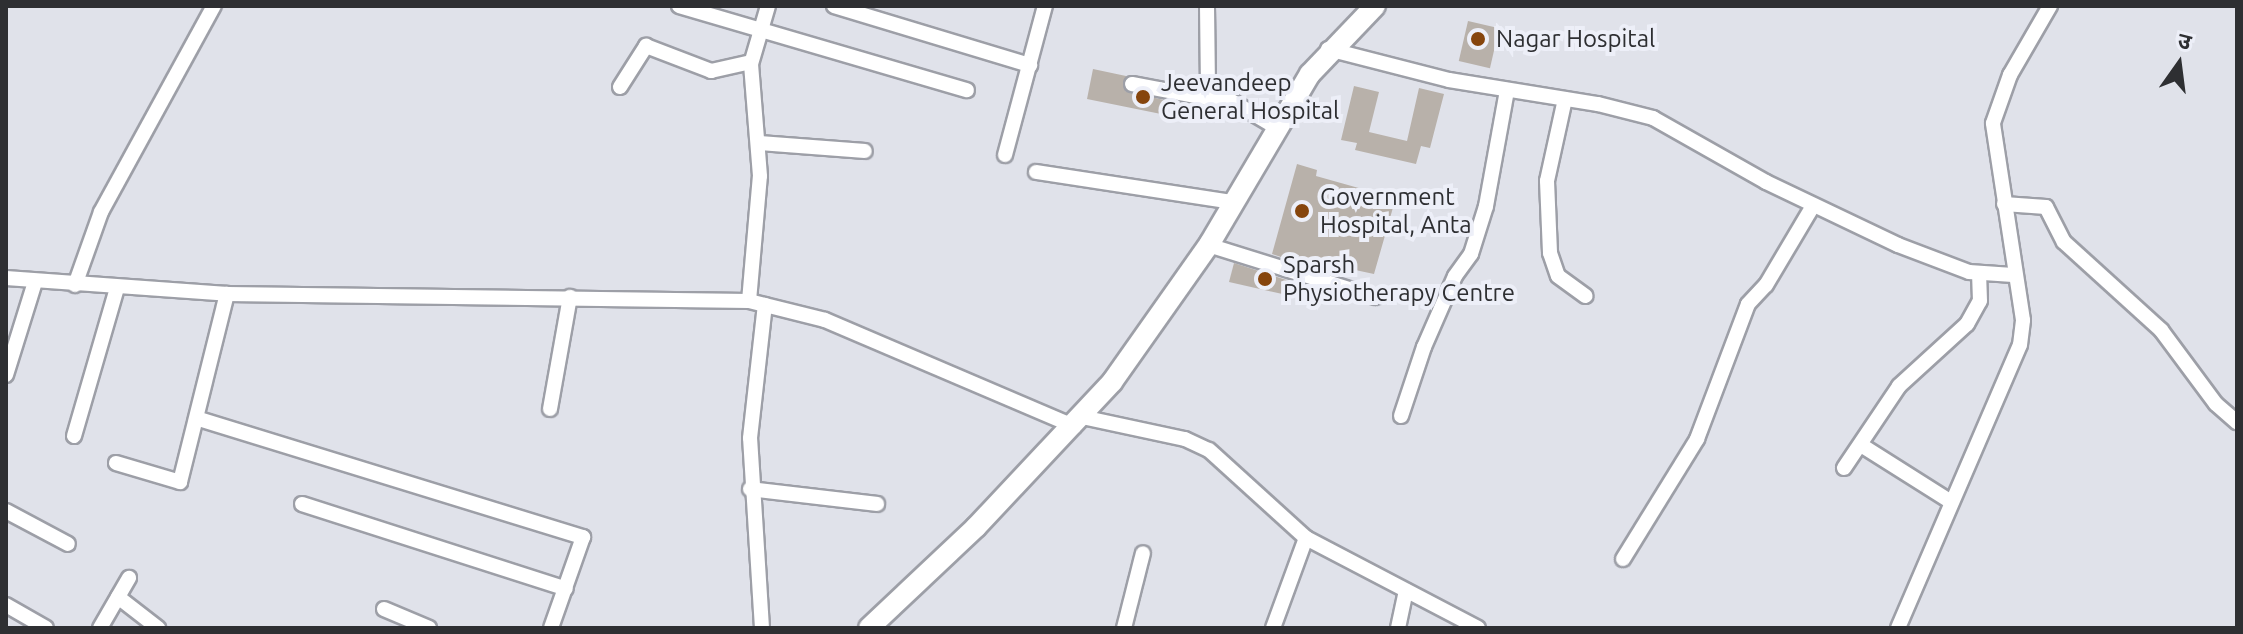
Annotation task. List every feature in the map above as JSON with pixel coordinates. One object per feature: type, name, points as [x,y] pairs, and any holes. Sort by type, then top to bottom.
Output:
[{"type":"main road","points":[[869,628],[1078,421],[1139,348],[1208,245],[1328,49],[1375,6]]},
{"type":"street","points":[[75,285],[101,212],[214,6]]},
{"type":"street","points":[[679,6],[759,33],[967,90]]},
{"type":"street","points":[[749,301],[760,143],[751,62],[768,6]]},
{"type":"street","points":[[834,6],[1030,65]]},
{"type":"street","points":[[1005,155],[1045,6]]},
{"type":"street","points":[[1207,6],[1206,81],[1224,101]]},
{"type":"street","points":[[1898,628],[2020,345],[2023,320],[1992,136],[1997,104],[2050,6]]},
{"type":"street","points":[[620,87],[646,46],[711,71],[751,62]]},
{"type":"street","points":[[1328,49],[1507,90],[1653,118],[1813,206],[1933,260],[1979,274],[2013,275]]},
{"type":"street","points":[[1132,84],[1224,101],[1277,128]]},
{"type":"street","points":[[1401,416],[1424,347],[1455,276],[1471,254],[1486,206],[1507,90]]},
{"type":"street","points":[[1565,99],[1547,181],[1550,253],[1557,275],[1586,296]]},
{"type":"street","points":[[760,143],[865,151]]},
{"type":"street","points":[[1036,172],[1233,202]]},
{"type":"street","points":[[2004,204],[2046,207],[2064,242],[2161,330],[2216,404],[2237,422]]},
{"type":"street","points":[[1623,559],[1697,439],[1748,304],[1766,285],[1813,206]]},
{"type":"street","points":[[1208,245],[1375,297]]},
{"type":"street","points":[[1844,468],[1899,386],[1967,324],[1980,301],[1979,274]]},
{"type":"street","points":[[6,278],[227,294],[749,301],[825,320],[1078,421],[1185,439],[1209,450],[1256,488],[1306,538],[1478,628]]},
{"type":"street","points":[[6,375],[35,282]]},
{"type":"street","points":[[74,436],[117,288]]},
{"type":"street","points":[[116,463],[179,483],[199,419],[227,294]]},
{"type":"street","points":[[550,409],[570,297]]},
{"type":"street","points":[[762,628],[750,489],[750,406],[765,305]]},
{"type":"street","points":[[199,419],[583,537],[551,628]]},
{"type":"street","points":[[1861,445],[1951,502]]},
{"type":"street","points":[[750,489],[877,504]]},
{"type":"street","points":[[302,504],[566,589]]},
{"type":"street","points":[[6,511],[68,544]]},
{"type":"street","points":[[1273,628],[1306,538]]},
{"type":"street","points":[[1124,628],[1143,553]]},
{"type":"street","points":[[100,628],[129,578]]},
{"type":"street","points":[[1398,628],[1406,591]]},
{"type":"street","points":[[118,597],[158,628]]},
{"type":"street","points":[[6,605],[46,628]]},
{"type":"street","points":[[384,609],[429,628]]},
{"type":"building","points":[[1468,21],[1499,28],[1490,68],[1459,61]]},
{"type":"building","points":[[1093,69],[1126,76],[1125,91],[1164,100],[1161,114],[1087,99]]},
{"type":"building","points":[[1354,86],[1379,92],[1369,132],[1407,141],[1419,88],[1444,94],[1430,148],[1421,146],[1416,164],[1355,150],[1357,143],[1341,140]]},
{"type":"building","points":[[1297,164],[1317,170],[1316,176],[1380,194],[1379,200],[1394,204],[1374,274],[1313,261],[1311,267],[1272,254]]},
{"type":"building","points":[[1234,263],[1299,284],[1296,297],[1229,282]]},
{"type":"place","name":"Nagar Hospital","points":[[1478,39]]},
{"type":"place","name":"Jeevandeep General Hospital","points":[[1143,97]]},
{"type":"place","name":"Government Hospital, Anta","points":[[1302,211]]},
{"type":"place","name":"Sparsh Physiotherapy Centre","points":[[1265,279]]}]
